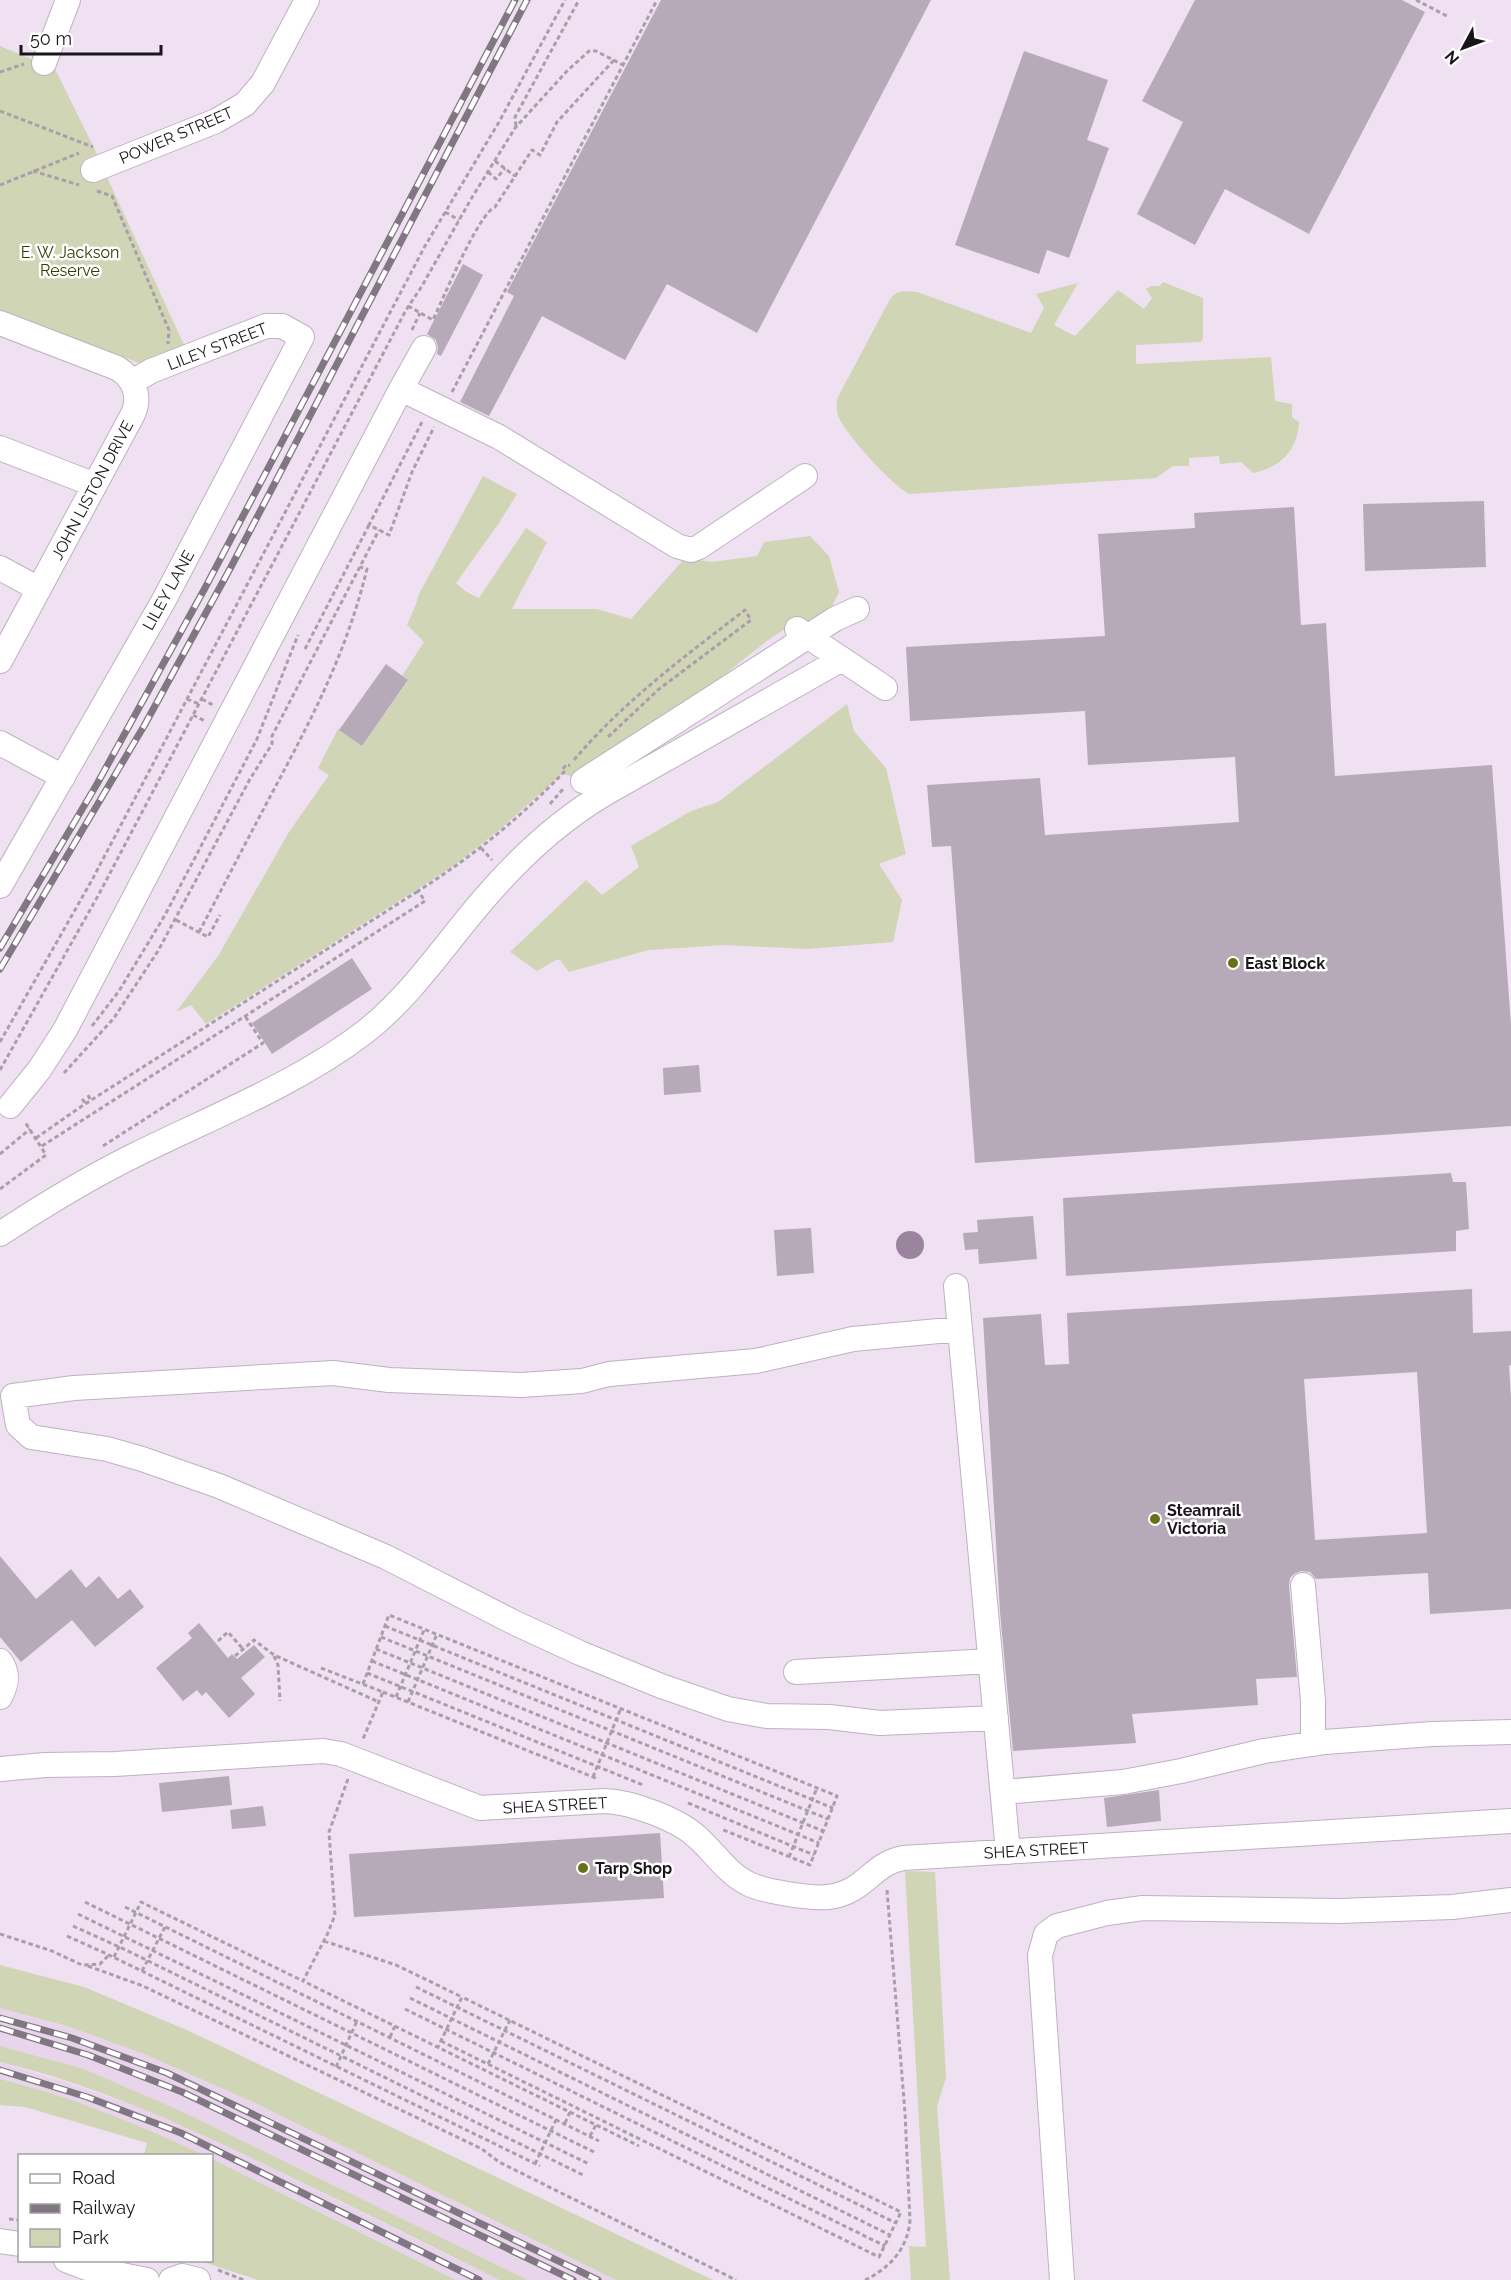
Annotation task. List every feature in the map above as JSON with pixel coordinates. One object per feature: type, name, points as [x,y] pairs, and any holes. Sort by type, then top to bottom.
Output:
[{"type":"street","points":[[37,62],[68,0]]},
{"type":"street","name":"POWER STREET","points":[[94,159],[216,122],[245,104],[254,96],[266,77],[307,0]]},
{"type":"street","points":[[0,323],[113,366],[123,372],[132,382]]},
{"type":"street","name":"LILEY STREET","points":[[132,382],[266,326],[282,326],[302,337]]},
{"type":"street","name":"LILEY LANE","points":[[0,886],[164,600],[302,337]]},
{"type":"street","points":[[10,1106],[39,1070],[65,1030],[424,348]]},
{"type":"street","name":"JOHN LISTON DRIVE","points":[[0,661],[135,410],[137,398],[132,382]]},
{"type":"street","points":[[401,389],[499,437],[687,550],[699,547],[805,476]]},
{"type":"street","points":[[0,448],[95,484]]},
{"type":"street","points":[[0,568],[39,589]]},
{"type":"street","points":[[574,784],[802,632],[856,609]]},
{"type":"street","points":[[802,632],[885,688]]},
{"type":"street","points":[[0,1234],[111,1168],[247,1102],[347,1045],[407,994],[490,892],[572,815],[606,793],[842,659]]},
{"type":"street","points":[[0,743],[63,777]]},
{"type":"street","points":[[956,1286],[1008,1852]]},
{"type":"street","points":[[960,1329],[853,1339],[756,1361],[609,1374],[582,1381],[521,1385],[389,1380],[333,1373],[86,1387],[7,1397],[18,1425],[31,1437],[119,1452],[219,1486],[386,1557],[514,1623],[580,1653],[661,1686],[728,1709],[767,1716],[830,1717],[880,1723],[996,1718]]},
{"type":"street","points":[[1304,1585],[1313,1701],[1313,1744]]},
{"type":"street","points":[[0,1661],[6,1673],[6,1681],[0,1697]]},
{"type":"street","points":[[796,1672],[990,1661]]},
{"type":"street","points":[[1003,1792],[1123,1782],[1264,1751],[1313,1744],[1432,1734],[1511,1732]]},
{"type":"street","name":"SHEA STREET","points":[[0,1769],[308,1751],[333,1752],[480,1808],[624,1802],[687,1828],[746,1883],[767,1890],[827,1897],[855,1889],[880,1867],[893,1860],[1511,1821]]},
{"type":"street","points":[[1062,2280],[1041,1955],[1046,1934],[1058,1926],[1107,1912],[1143,1908],[1339,1911],[1452,1907],[1511,1900]]},
{"type":"street","points":[[0,2241],[18,2244]]},
{"type":"street","points":[[87,2270],[147,2280]]},
{"type":"street","points":[[171,2280],[182,2277],[198,2280]]},
{"type":"path","points":[[0,1042],[92,880],[375,339],[445,212],[504,114],[565,0]]},
{"type":"path","points":[[516,126],[515,117],[579,0]]},
{"type":"path","points":[[305,649],[369,525],[437,407],[657,0]]},
{"type":"path","points":[[1416,0],[1449,17]]},
{"type":"path","points":[[0,1070],[71,946],[408,306],[423,286],[494,160],[516,126],[586,53],[596,51],[622,64]]},
{"type":"path","points":[[408,306],[432,320],[468,245],[488,211],[498,203],[532,150],[540,155],[557,122],[614,60]]},
{"type":"path","points":[[0,72],[37,62]]},
{"type":"path","points":[[0,111],[94,159]]},
{"type":"path","points":[[94,159],[102,144]]},
{"type":"path","points":[[0,185],[33,171],[94,159]]},
{"type":"path","points":[[494,160],[515,176]]},
{"type":"path","points":[[488,172],[496,178],[505,168]]},
{"type":"path","points":[[33,171],[112,196],[169,330],[167,341],[176,362]]},
{"type":"path","points":[[445,212],[459,220]]},
{"type":"path","points":[[369,525],[389,535],[437,407]]},
{"type":"path","points":[[61,1076],[114,1018],[176,920],[250,779],[272,744],[272,736],[379,530]]},
{"type":"path","points":[[199,932],[327,687],[352,625],[369,569],[360,567]]},
{"type":"path","points":[[36,1138],[481,848],[547,790],[564,772],[562,770],[566,765],[568,766],[606,723],[632,699],[672,665],[745,610],[751,620],[659,689],[602,744]]},
{"type":"path","points":[[187,699],[199,704]]},
{"type":"path","points":[[550,805],[574,784]]},
{"type":"path","points":[[481,848],[498,865]]},
{"type":"path","points":[[42,1146],[425,901],[418,891]]},
{"type":"path","points":[[176,920],[208,937],[220,915]]},
{"type":"path","points":[[96,1150],[263,1043],[245,1016]]},
{"type":"path","points":[[88,1095],[91,1101]]},
{"type":"path","points":[[82,1099],[86,1104]]},
{"type":"path","points":[[0,1189],[45,1157],[47,1153],[10,1106]]},
{"type":"path","points":[[0,1154],[30,1129]]},
{"type":"path","points":[[363,1684],[389,1615],[837,1796],[810,1865],[712,1826]]},
{"type":"path","points":[[385,1626],[833,1808]]},
{"type":"path","points":[[396,1697],[425,1629]]},
{"type":"path","points":[[218,1641],[228,1632],[243,1649]]},
{"type":"path","points":[[408,1702],[437,1634]]},
{"type":"path","points":[[381,1637],[828,1819]]},
{"type":"path","points":[[235,1656],[254,1640],[274,1655],[379,1702]]},
{"type":"path","points":[[376,1649],[823,1831]]},
{"type":"path","points":[[274,1655],[278,1665],[280,1701]]},
{"type":"path","points":[[372,1661],[819,1843]]},
{"type":"path","points":[[321,1668],[604,1781]]},
{"type":"path","points":[[367,1673],[651,1788]]},
{"type":"path","points":[[303,1981],[335,1915],[329,1832],[354,1760],[383,1692]]},
{"type":"path","points":[[593,1777],[621,1708]]},
{"type":"path","points":[[789,1857],[817,1788]]},
{"type":"path","points":[[684,1802],[814,1855]]},
{"type":"path","points":[[865,2280],[883,2271],[893,2261],[909,2231],[910,2220],[905,2113],[886,1878],[887,1869],[893,1860]]},
{"type":"path","points":[[85,1902],[594,2152]]},
{"type":"path","points":[[114,1957],[141,1902],[639,2146]]},
{"type":"path","points":[[125,1907],[599,2141]]},
{"type":"path","points":[[78,1914],[154,1949],[588,2163]]},
{"type":"path","points":[[73,1926],[148,1960],[583,2175]]},
{"type":"path","points":[[142,1971],[165,1927]]},
{"type":"path","points":[[0,1934],[52,1951],[77,1963],[163,1995],[482,2149],[499,2162],[736,2280]]},
{"type":"path","points":[[67,1936],[540,2166]]},
{"type":"path","points":[[324,1941],[396,1965],[901,2212],[879,2257],[441,2042]]},
{"type":"path","points":[[88,1966],[100,1964],[109,1955]]},
{"type":"path","points":[[416,1987],[896,2223]]},
{"type":"path","points":[[438,2047],[462,1997]]},
{"type":"path","points":[[410,1998],[890,2235]]},
{"type":"path","points":[[405,2009],[885,2246]]},
{"type":"path","points":[[488,2064],[510,2020]]},
{"type":"path","points":[[336,2067],[357,2021]]},
{"type":"path","points":[[390,2037],[395,2026]]},
{"type":"path","points":[[565,2123],[570,2112]]},
{"type":"path","points":[[535,2164],[556,2119]]},
{"type":"path","points":[[590,2136],[596,2125]]},
{"type":"shaded area","points":[[910,1231],[920,1235],[924,1245],[920,1255],[910,1259],[900,1255],[896,1245],[900,1235]]},
{"type":"shaded area","points":[[0,2008],[67,2026],[144,2054],[255,2103],[616,2280],[528,2280],[181,2111],[84,2069],[0,2046]]},
{"type":"shaded area","points":[[0,2062],[141,2108],[213,2139],[499,2280],[456,2280],[213,2159],[213,2154],[202,2154],[92,2108],[22,2084],[0,2079]]},
{"type":"green space","name":"E. W. Jackson Reserve","points":[[0,46],[55,69],[97,154],[86,159],[96,181],[107,177],[185,347],[142,364],[0,312]]},
{"type":"green space","points":[[1163,282],[1203,298],[1203,339],[1200,342],[1136,345],[1136,364],[1271,357],[1275,401],[1292,404],[1292,417],[1299,422],[1298,432],[1291,449],[1286,456],[1271,467],[1253,473],[1241,462],[1220,464],[1219,456],[1189,458],[1189,466],[1173,466],[1156,478],[910,494],[893,482],[872,461],[845,428],[839,417],[838,397],[890,299],[899,292],[917,292],[1031,333],[1044,308],[1036,294],[1078,283],[1054,325],[1075,336],[1118,290],[1144,309],[1152,298],[1146,289],[1151,286],[1160,286]]},
{"type":"green space","points":[[483,476],[517,494],[456,583],[479,598],[526,528],[547,542],[512,609],[597,609],[631,619],[685,558],[712,562],[757,556],[764,542],[810,536],[829,556],[839,592],[829,613],[822,621],[797,621],[768,640],[671,717],[580,778],[562,774],[498,831],[452,867],[206,1024],[191,1005],[176,1012],[218,956],[289,832],[329,775],[318,768],[338,729],[362,746],[408,681],[402,676],[424,642],[407,625],[419,594]]},
{"type":"green space","points":[[847,704],[854,731],[886,768],[906,854],[879,864],[902,900],[893,942],[808,949],[725,945],[649,950],[569,972],[560,960],[537,971],[510,952],[586,880],[602,895],[639,867],[631,846],[691,811],[718,802]]},
{"type":"green space","points":[[905,1871],[935,1872],[946,2077],[937,2107],[950,2280],[911,2280],[909,2246],[926,2247]]},
{"type":"green space","points":[[0,1965],[84,1987],[189,2031],[713,2280],[616,2280],[255,2103],[144,2054],[67,2026],[0,2008]]},
{"type":"green space","points":[[0,2046],[84,2069],[181,2111],[528,2280],[499,2280],[185,2127],[75,2084],[0,2062]]},
{"type":"green space","points":[[0,2079],[104,2112],[202,2154],[144,2154],[147,2143],[25,2107],[0,2105]]},
{"type":"green space","points":[[213,2159],[456,2280],[258,2280],[203,2262],[213,2262]]},
{"type":"building","points":[[661,0],[931,0],[757,333],[667,284],[625,360],[542,316],[489,416],[460,402],[514,296],[507,292]]},
{"type":"building","points":[[1195,0],[1402,0],[1425,12],[1309,234],[1225,189],[1195,245],[1137,214],[1183,122],[1142,101]]},
{"type":"building","points":[[1024,51],[1108,80],[1087,140],[1109,148],[1069,258],[1047,250],[1039,274],[955,245]]},
{"type":"building","points":[[463,264],[483,275],[441,356],[437,354],[436,340],[427,334]]},
{"type":"building","points":[[1484,501],[1486,567],[1365,571],[1363,504]]},
{"type":"building","name":"East Block","points":[[1294,507],[1301,625],[1326,623],[1335,776],[1492,765],[1511,1025],[1511,1126],[975,1163],[951,846],[932,847],[927,785],[1040,778],[1045,835],[1239,822],[1235,757],[1088,765],[1085,711],[910,721],[906,647],[1105,636],[1098,534],[1195,528],[1194,513]]},
{"type":"building","points":[[386,664],[408,680],[362,746],[339,730]]},
{"type":"building","points":[[352,958],[372,989],[272,1054],[252,1023]]},
{"type":"building","points":[[699,1065],[701,1092],[664,1095],[663,1068]]},
{"type":"building","points":[[1451,1173],[1453,1182],[1466,1182],[1469,1229],[1456,1231],[1456,1251],[1066,1276],[1063,1198]]},
{"type":"building","points":[[1033,1216],[1037,1259],[979,1264],[978,1249],[965,1250],[963,1233],[978,1232],[977,1220]]},
{"type":"building","points":[[811,1228],[814,1273],[777,1276],[774,1230]]},
{"type":"building","name":"Steamrail Victoria","points":[[1472,1289],[1473,1333],[1511,1331],[1511,1365],[1509,1366],[1511,1609],[1430,1614],[1428,1573],[1316,1579],[1310,1572],[1301,1571],[1290,1578],[1289,1586],[1297,1677],[1256,1679],[1258,1705],[1132,1714],[1136,1743],[1013,1751],[1000,1612],[983,1318],[1041,1314],[1045,1365],[1069,1364],[1067,1313]],"holes":[[[1417,1372],[1427,1533],[1315,1540],[1304,1379]]]},
{"type":"building","points":[[0,1556],[36,1599],[71,1569],[86,1588],[99,1576],[118,1599],[130,1589],[144,1607],[95,1647],[72,1620],[21,1662],[0,1637]]},
{"type":"building","points":[[199,1623],[228,1658],[232,1654],[237,1659],[254,1645],[265,1657],[241,1678],[255,1694],[229,1718],[206,1692],[202,1696],[197,1690],[183,1701],[156,1668],[192,1638],[188,1633]]},
{"type":"building","points":[[229,1776],[232,1805],[162,1812],[159,1783]]},
{"type":"building","points":[[1159,1790],[1161,1821],[1107,1827],[1104,1798]]},
{"type":"building","points":[[263,1806],[266,1826],[232,1829],[230,1810]]},
{"type":"building","points":[[660,1833],[664,1898],[354,1917],[349,1854]]},
{"type":"railway","points":[[0,948],[97,784],[205,588],[515,0]]},
{"type":"railway","points":[[0,969],[144,726],[231,567],[527,0]]},
{"type":"railway","points":[[0,2018],[72,2038],[167,2073],[598,2280]]},
{"type":"railway","points":[[0,2028],[88,2055],[182,2092],[573,2280]]},
{"type":"railway","points":[[0,2070],[87,2097],[181,2133],[479,2280]]},
{"type":"place","name":"East Block","points":[[1233,963]]},
{"type":"place","name":"Steamrail Victoria","points":[[1155,1519]]},
{"type":"place","name":"Tarp Shop","points":[[583,1868]]}]
